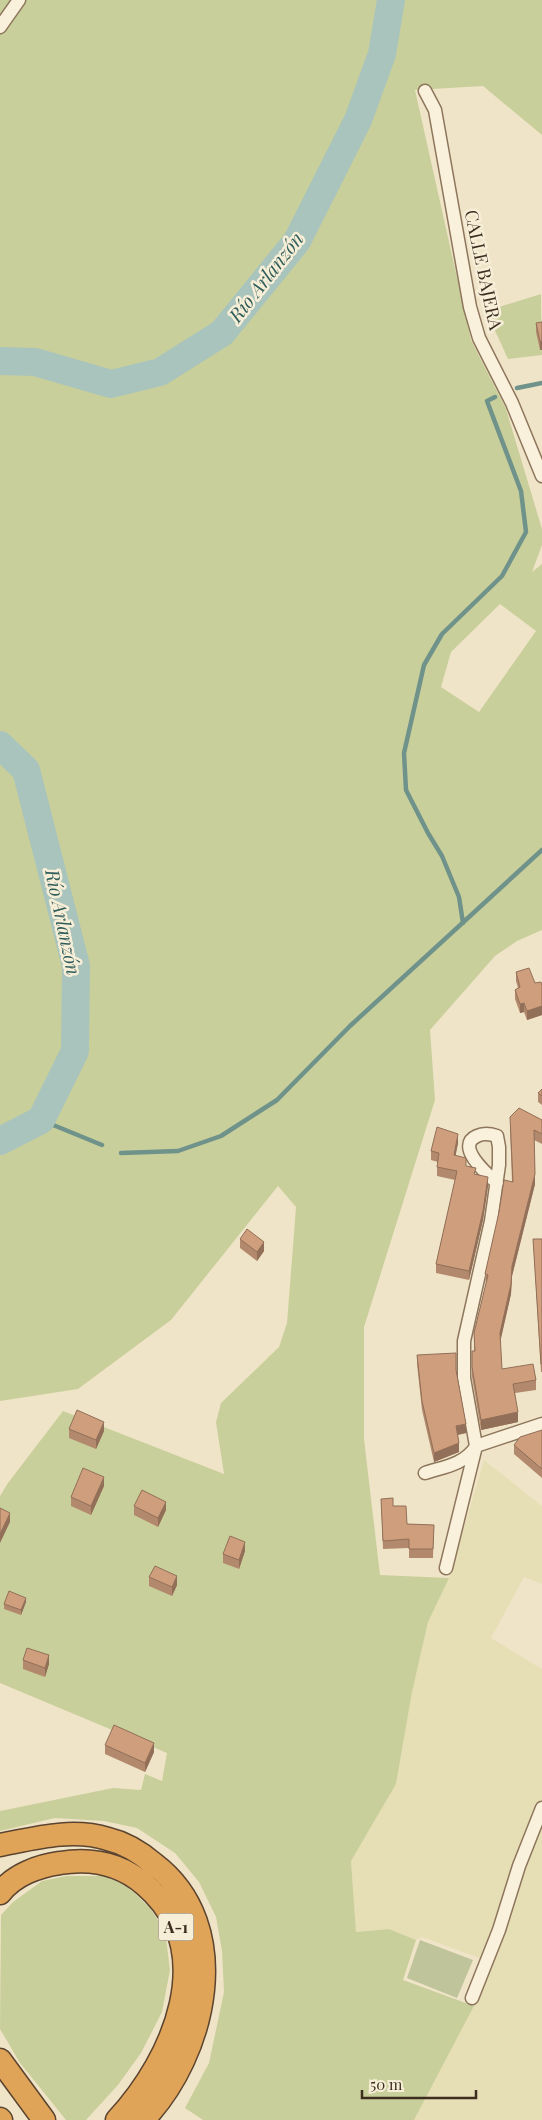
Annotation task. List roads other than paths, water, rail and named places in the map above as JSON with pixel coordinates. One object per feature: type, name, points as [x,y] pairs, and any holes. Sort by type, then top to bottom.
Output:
[{"type":"highway","points":[[0,1845],[55,1834],[89,1835],[110,1839],[135,1851],[159,1867],[189,1904],[201,1933],[205,1953],[205,1974],[199,2013],[183,2061],[164,2093],[143,2120]]},
{"type":"highway","name":"A-1","points":[[0,1892],[15,1879],[29,1871],[46,1865],[78,1861],[96,1862],[116,1867],[138,1879],[155,1893],[167,1909],[177,1929],[184,1954],[185,1981],[181,2005],[173,2033],[152,2075],[117,2120]]},
{"type":"highway","points":[[0,2060],[44,2120]]},
{"type":"street","points":[[0,9],[17,0]]},
{"type":"street","points":[[0,27],[17,0]]},
{"type":"street","name":"CALLE BAJERA","points":[[425,91],[435,110],[470,307],[477,330],[494,370],[512,403],[542,476]]},
{"type":"street","points":[[446,1568],[476,1446],[464,1378],[464,1341],[492,1222],[497,1183]]},
{"type":"street","points":[[425,1473],[455,1464],[469,1457],[476,1446],[542,1424]]},
{"type":"street","points":[[472,1998],[499,1930],[518,1866],[542,1808]]},
{"type":"waterway","name":"Río Arlanzón","points":[[0,361],[35,362],[111,384],[160,372],[222,333],[297,241],[358,120],[382,54],[391,0]]},
{"type":"waterway","points":[[517,388],[542,383]]},
{"type":"waterway","points":[[463,923],[459,897],[442,856],[406,790],[404,753],[424,665],[442,634],[502,576],[526,532],[521,491],[487,401],[495,397]]},
{"type":"waterway","name":"Río Arlanzón","points":[[0,745],[26,770],[76,966],[75,1051],[41,1120],[0,1141]]},
{"type":"waterway","points":[[121,1153],[178,1151],[221,1136],[277,1100],[350,1026],[542,850]]},
{"type":"waterway","points":[[41,1120],[102,1145]]}]
